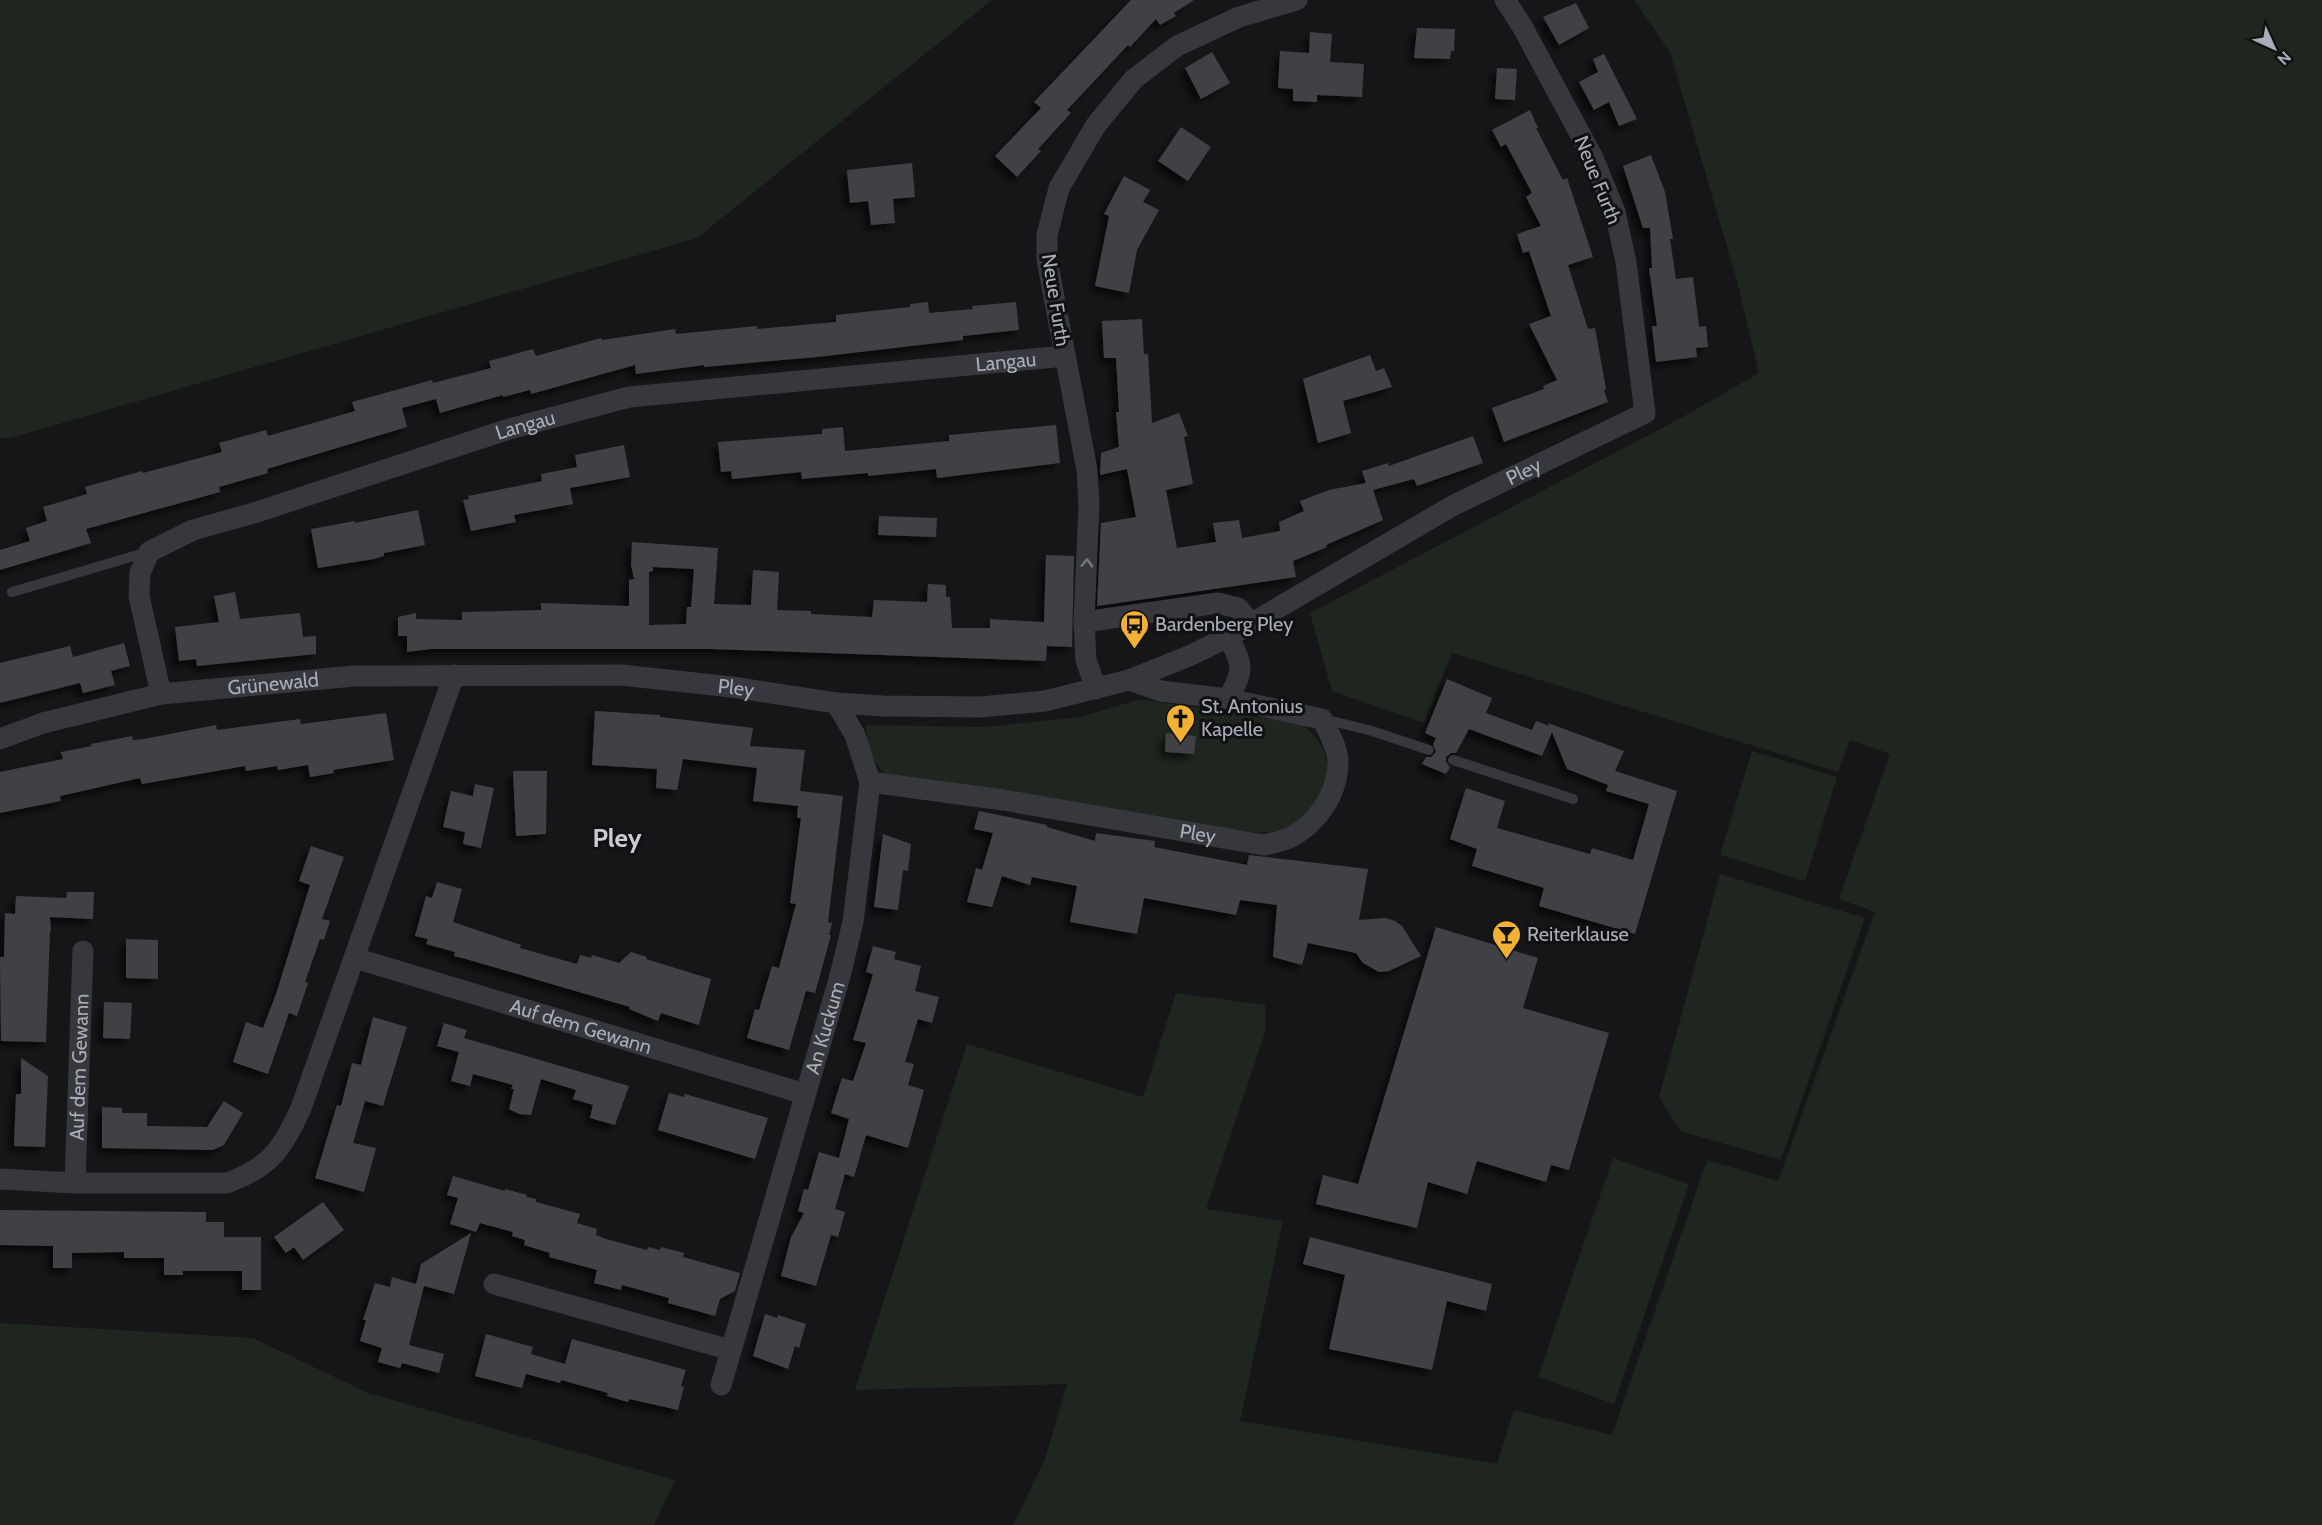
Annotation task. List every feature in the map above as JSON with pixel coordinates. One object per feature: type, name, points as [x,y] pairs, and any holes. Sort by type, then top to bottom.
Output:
[{"type":"street","name":"Neue Furth","points":[[1096,689],[1086,660],[1084,622],[1089,505],[1087,470],[1047,260],[1047,235],[1059,188],[1096,125],[1134,79],[1178,46],[1239,17],[1297,0]]},
{"type":"street","name":"Neue Furth","points":[[1505,0],[1522,26],[1593,158],[1615,212],[1626,262],[1645,413]]},
{"type":"street","name":"Langau","points":[[148,552],[193,530],[255,513],[509,429],[629,397],[1065,356]]},
{"type":"street","name":"Pley","points":[[555,674],[621,675],[732,687],[836,703],[883,706],[980,707],[1045,701],[1096,689],[1129,680],[1189,656],[1251,623],[1454,505],[1645,413]]},
{"type":"street","points":[[148,552],[140,573],[139,597],[162,694]]},
{"type":"street","points":[[1084,622],[1218,603],[1238,608],[1251,623]]},
{"type":"street","points":[[1228,636],[1238,655],[1241,676],[1228,699]]},
{"type":"street","name":"Grünewald","points":[[0,739],[43,723],[162,694],[354,676],[555,674]]},
{"type":"street","points":[[0,1179],[75,1183],[227,1183],[247,1176],[267,1161],[286,1142],[301,1108],[355,958],[454,675]]},
{"type":"street","points":[[1129,680],[1161,691],[1228,699],[1322,719]]},
{"type":"street","name":"An Kuckum","points":[[721,1385],[806,1094],[853,922],[870,782],[855,735],[836,703]]},
{"type":"street","name":"Pley","points":[[870,782],[1003,800],[1264,845],[1290,838],[1315,820],[1334,790],[1338,760],[1331,737],[1322,719]]},
{"type":"street","name":"Auf dem Gewann","points":[[75,1183],[83,951]]},
{"type":"street","name":"Auf dem Gewann","points":[[355,958],[806,1094]]},
{"type":"street","points":[[494,1284],[731,1350]]},
{"type":"lane","points":[[12,592],[148,552]]},
{"type":"lane","points":[[1322,719],[1369,729],[1429,750]]},
{"type":"lane","points":[[1453,760],[1573,800]]},
{"type":"shaded area","points":[[0,0],[992,0],[697,238],[11,438],[0,438]]},
{"type":"shaded area","points":[[1634,0],[2322,0],[2322,1525],[1013,1525],[1045,1459],[1067,1384],[855,1390],[967,1044],[1143,1097],[1176,993],[1265,1005],[1266,1029],[1206,1209],[1283,1221],[1240,1421],[1497,1464],[1514,1410],[1612,1435],[1707,1160],[1778,1181],[1875,912],[1839,899],[1890,754],[1850,740],[1838,772],[1452,653],[1424,723],[1332,691],[1310,613],[1681,418],[1759,373],[1737,281],[1670,52]]},
{"type":"shaded area","points":[[1141,699],[1303,724],[1319,742],[1328,767],[1327,780],[1317,803],[1299,822],[1288,828],[1260,833],[1085,808],[889,776],[883,772],[875,760],[869,746],[866,725],[985,727],[1080,717]]},
{"type":"shaded area","points":[[1752,751],[1837,777],[1805,881],[1720,855]]},
{"type":"shaded area","points":[[1720,874],[1865,918],[1781,1160],[1680,1131],[1659,1097]]},
{"type":"shaded area","points":[[1613,1158],[1689,1184],[1614,1404],[1538,1377]]},
{"type":"shaded area","points":[[0,1323],[253,1338],[368,1393],[675,1480],[654,1525],[0,1525]]},
{"type":"building","points":[[1131,0],[1194,0],[1174,13],[1176,16],[1160,25],[1156,19],[1130,47],[1128,45],[1067,110],[1071,113],[1038,149],[1041,151],[1017,177],[995,156],[1041,108],[1034,102]]},
{"type":"building","points":[[1576,3],[1589,28],[1559,45],[1543,17]]},
{"type":"building","points":[[1417,28],[1455,29],[1454,51],[1451,51],[1450,59],[1414,58]]},
{"type":"building","points":[[1310,32],[1332,34],[1330,62],[1364,64],[1362,97],[1317,95],[1317,102],[1293,101],[1293,89],[1278,88],[1280,51],[1309,53]]},
{"type":"building","points":[[1212,52],[1230,83],[1201,99],[1185,68]]},
{"type":"building","points":[[1604,54],[1637,119],[1619,126],[1609,102],[1594,110],[1579,82],[1598,72],[1593,59]]},
{"type":"building","points":[[1497,68],[1517,69],[1515,100],[1495,99]]},
{"type":"building","points":[[1530,110],[1538,128],[1536,128],[1563,180],[1567,178],[1593,257],[1568,265],[1588,329],[1595,328],[1606,389],[1604,390],[1608,402],[1504,442],[1492,408],[1544,389],[1543,386],[1557,380],[1529,324],[1551,316],[1529,251],[1523,253],[1517,234],[1541,226],[1526,197],[1532,193],[1506,144],[1501,147],[1492,130]]},
{"type":"building","points":[[1181,127],[1211,147],[1188,181],[1158,161]]},
{"type":"building","points":[[1651,155],[1665,192],[1673,239],[1670,239],[1676,279],[1693,277],[1699,327],[1706,326],[1708,347],[1696,348],[1697,357],[1656,362],[1652,326],[1657,326],[1649,268],[1652,268],[1650,228],[1643,228],[1623,166]]},
{"type":"building","points":[[912,163],[915,197],[893,199],[895,223],[871,225],[868,201],[850,203],[847,170]]},
{"type":"building","points":[[1124,176],[1150,190],[1143,202],[1159,210],[1137,250],[1129,293],[1095,286],[1109,216],[1104,214]]},
{"type":"building","points":[[928,302],[929,313],[1016,302],[1019,330],[963,336],[963,340],[817,357],[704,367],[704,365],[636,374],[635,365],[531,394],[530,390],[503,397],[503,395],[440,413],[436,399],[402,408],[407,427],[267,469],[268,473],[219,487],[220,492],[86,529],[91,543],[0,570],[0,550],[30,541],[26,528],[47,521],[43,507],[87,494],[85,487],[222,452],[219,443],[266,430],[268,436],[355,411],[352,402],[432,380],[433,383],[491,368],[489,361],[533,349],[536,356],[601,338],[602,340],[675,329],[676,334],[757,326],[757,329],[836,322],[836,315],[910,307],[910,304]]},
{"type":"building","points":[[1142,319],[1144,354],[1148,354],[1152,423],[1179,413],[1188,436],[1184,437],[1193,484],[1166,490],[1177,548],[1216,542],[1213,523],[1239,520],[1242,538],[1280,531],[1279,522],[1304,511],[1300,501],[1329,490],[1366,483],[1362,471],[1388,463],[1389,466],[1473,436],[1483,463],[1417,486],[1414,479],[1373,490],[1383,520],[1293,561],[1296,577],[1097,606],[1101,523],[1136,517],[1127,469],[1100,475],[1101,453],[1119,447],[1116,412],[1119,412],[1116,358],[1104,358],[1102,321]]},
{"type":"building","points":[[1370,355],[1376,371],[1384,368],[1392,387],[1343,401],[1351,433],[1318,443],[1303,379]]},
{"type":"building","points":[[1056,425],[1060,463],[937,478],[936,469],[868,476],[868,473],[802,479],[801,472],[732,479],[731,471],[721,472],[718,442],[822,434],[822,429],[843,427],[845,451],[949,441],[949,435]]},
{"type":"building","points":[[624,445],[630,477],[570,488],[573,504],[514,515],[516,522],[471,531],[463,500],[469,499],[468,496],[542,481],[541,474],[577,467],[575,455]]},
{"type":"building","points":[[418,510],[425,545],[384,553],[384,556],[374,559],[318,568],[311,529]]},
{"type":"building","points":[[879,516],[937,518],[936,537],[878,535]]},
{"type":"building","points":[[632,542],[718,548],[714,604],[751,605],[753,570],[779,572],[777,610],[811,611],[811,614],[872,617],[874,600],[927,602],[928,584],[946,585],[946,597],[950,597],[952,628],[990,628],[990,619],[1044,622],[1046,555],[1074,556],[1072,647],[1047,646],[1046,661],[712,649],[431,649],[407,652],[407,636],[398,636],[398,617],[416,613],[416,619],[462,620],[462,612],[541,610],[541,603],[629,606],[629,580],[634,579],[631,565]],"holes":[[[653,567],[694,569],[691,607],[687,607],[686,624],[649,625],[649,572],[653,571]]]},
{"type":"building","points":[[235,592],[240,619],[300,613],[303,637],[316,636],[316,654],[197,666],[196,659],[179,661],[175,627],[219,622],[214,596]]},
{"type":"building","points":[[124,643],[130,666],[111,671],[115,685],[83,693],[80,683],[0,703],[0,663],[70,646],[73,657]]},
{"type":"building","points":[[1447,679],[1492,698],[1486,713],[1532,730],[1536,721],[1549,726],[1548,723],[1624,751],[1615,771],[1677,791],[1635,934],[1539,906],[1544,888],[1472,866],[1477,849],[1450,839],[1466,788],[1505,801],[1497,828],[1590,854],[1592,848],[1633,860],[1649,804],[1606,791],[1608,785],[1567,769],[1552,732],[1542,756],[1469,729],[1456,753],[1451,753],[1446,757],[1446,762],[1450,767],[1446,774],[1422,764],[1426,757],[1431,757],[1436,752],[1433,744],[1436,738],[1425,733]]},
{"type":"building","points":[[595,711],[660,715],[660,717],[753,728],[750,746],[805,750],[800,791],[843,796],[828,922],[832,923],[829,935],[831,935],[815,993],[806,991],[789,1050],[747,1038],[755,1009],[759,1010],[772,966],[779,968],[796,904],[790,903],[801,818],[797,818],[798,806],[753,801],[757,768],[683,759],[677,790],[656,788],[657,769],[592,765]]},
{"type":"building","points":[[386,713],[394,760],[333,770],[334,773],[310,777],[308,765],[278,770],[277,766],[246,771],[245,766],[142,784],[140,778],[60,796],[61,801],[0,813],[0,772],[63,759],[61,752],[92,746],[91,744],[132,736],[133,740],[144,739],[216,725],[217,730],[300,719],[301,724]]},
{"type":"building","name":"St. Antonius Kapelle","points":[[1166,733],[1196,736],[1194,754],[1165,752]]},
{"type":"building","points":[[513,771],[547,771],[546,834],[516,836]]},
{"type":"building","points":[[475,784],[494,788],[481,848],[463,844],[465,832],[443,827],[451,791],[473,796]]},
{"type":"building","points":[[979,811],[1047,825],[1047,827],[1095,841],[1096,833],[1155,841],[1154,847],[1247,865],[1249,855],[1368,869],[1359,920],[1386,918],[1395,921],[1402,926],[1421,956],[1389,971],[1379,972],[1363,963],[1356,953],[1308,943],[1302,965],[1273,957],[1277,905],[1240,900],[1236,915],[1144,898],[1137,934],[1070,922],[1077,886],[1032,877],[1030,885],[1002,876],[992,907],[967,902],[976,868],[982,870],[993,833],[974,829]]},
{"type":"building","points":[[883,834],[911,844],[908,871],[903,870],[898,910],[874,907]]},
{"type":"building","points":[[311,846],[344,857],[322,919],[330,921],[324,940],[320,939],[305,982],[308,983],[297,1016],[289,1013],[268,1074],[233,1062],[246,1022],[263,1028],[276,994],[310,885],[299,881]]},
{"type":"building","points":[[437,882],[462,889],[453,922],[521,945],[520,948],[577,964],[580,955],[591,958],[592,955],[619,963],[631,952],[647,957],[646,959],[711,979],[699,1025],[661,1013],[658,1021],[629,1009],[630,1007],[454,956],[455,952],[426,944],[428,939],[415,936],[426,896],[432,898]]},
{"type":"building","points":[[67,892],[94,892],[93,919],[50,917],[46,1042],[1,1041],[0,957],[4,957],[5,913],[15,914],[16,896],[66,898]]},
{"type":"building","points":[[1436,927],[1538,958],[1523,1008],[1609,1033],[1569,1170],[1551,1165],[1546,1182],[1477,1161],[1467,1194],[1428,1182],[1417,1228],[1316,1204],[1323,1175],[1358,1184]]},
{"type":"building","points":[[126,939],[158,940],[158,979],[126,978]]},
{"type":"building","points":[[873,946],[896,952],[894,959],[921,966],[915,991],[939,997],[932,1023],[918,1019],[905,1062],[914,1064],[908,1085],[924,1090],[908,1148],[866,1135],[854,1177],[845,1174],[835,1209],[845,1212],[838,1237],[831,1235],[816,1286],[781,1276],[791,1237],[804,1213],[798,1211],[804,1189],[808,1190],[819,1152],[839,1158],[849,1119],[831,1113],[842,1078],[853,1081],[866,1043],[853,1040],[873,974],[866,972]]},
{"type":"building","points":[[104,1002],[132,1003],[130,1039],[103,1038]]},
{"type":"building","points":[[373,1017],[407,1027],[383,1106],[365,1101],[353,1143],[376,1148],[364,1192],[315,1178],[337,1105],[341,1106],[352,1063],[361,1065]]},
{"type":"building","points":[[444,1023],[467,1030],[464,1038],[629,1086],[615,1125],[590,1118],[593,1105],[573,1099],[576,1090],[541,1079],[531,1115],[519,1114],[509,1109],[513,1085],[473,1074],[470,1086],[451,1081],[459,1052],[437,1046]]},
{"type":"building","points":[[21,1058],[48,1076],[45,1147],[14,1146],[16,1094],[21,1094]]},
{"type":"building","points":[[669,1093],[684,1097],[685,1094],[768,1118],[755,1159],[658,1130]]},
{"type":"building","points":[[224,1101],[243,1113],[224,1145],[213,1150],[102,1148],[102,1107],[122,1108],[122,1113],[147,1113],[147,1126],[207,1127]]},
{"type":"building","points":[[453,1176],[527,1195],[526,1197],[536,1199],[536,1202],[580,1214],[577,1223],[597,1229],[596,1235],[606,1239],[647,1250],[648,1247],[660,1250],[661,1247],[684,1253],[683,1257],[740,1273],[735,1291],[720,1299],[715,1316],[668,1303],[669,1298],[622,1285],[621,1290],[594,1283],[597,1270],[549,1257],[550,1253],[524,1245],[525,1240],[512,1236],[513,1232],[480,1223],[476,1232],[450,1224],[458,1198],[447,1195]]},
{"type":"building","points":[[323,1202],[344,1230],[303,1260],[294,1247],[286,1253],[274,1237]]},
{"type":"building","points":[[0,1210],[206,1212],[206,1222],[224,1222],[224,1237],[261,1237],[261,1290],[242,1290],[242,1271],[183,1271],[183,1275],[164,1275],[164,1258],[124,1258],[124,1252],[72,1253],[72,1268],[53,1268],[53,1246],[0,1245]]},
{"type":"building","points":[[471,1233],[454,1294],[424,1286],[409,1345],[444,1354],[439,1373],[402,1363],[400,1368],[378,1362],[382,1348],[360,1341],[366,1320],[363,1320],[375,1283],[390,1287],[392,1277],[416,1284],[421,1264]]},
{"type":"building","points":[[1310,1237],[1492,1284],[1486,1311],[1447,1301],[1432,1370],[1329,1349],[1345,1275],[1303,1264]]},
{"type":"building","points":[[765,1314],[777,1318],[778,1315],[806,1324],[799,1348],[795,1346],[788,1369],[753,1356]]},
{"type":"building","points":[[486,1334],[533,1347],[531,1354],[565,1364],[572,1339],[686,1370],[678,1410],[629,1399],[628,1402],[607,1396],[608,1393],[561,1380],[560,1383],[526,1374],[522,1388],[475,1376]]},
{"type":"place","name":"Bardenberg Pley","points":[[1134,650]]},
{"type":"place","name":"St. Antonius Kapelle","points":[[1180,744]]},
{"type":"place","name":"Reiterklause","points":[[1506,960]]},
{"type":"district","name":"Pley","points":[[617,838]]}]
